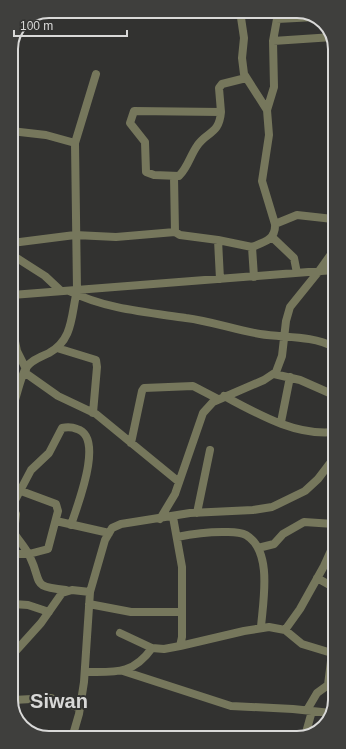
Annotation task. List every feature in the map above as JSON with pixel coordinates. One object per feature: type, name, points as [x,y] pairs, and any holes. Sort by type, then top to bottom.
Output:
[{"type":"street","points":[[241,18],[244,38],[242,58],[246,78],[267,110]]},
{"type":"street","points":[[18,242],[75,235],[116,237],[175,232],[180,235],[218,240],[252,248],[272,237],[276,231],[275,224],[262,181],[269,135],[267,110],[274,86],[274,41],[277,18]]},
{"type":"street","points":[[274,41],[326,38]]},
{"type":"street","points":[[18,391],[25,370],[34,360],[57,348],[66,337],[77,292],[75,235],[75,143],[96,74]]},
{"type":"street","points":[[221,112],[134,111],[130,123],[145,142],[146,172],[154,175],[179,176],[183,172],[199,143],[216,128],[220,121],[221,112],[219,88],[222,84],[246,78]]},
{"type":"street","points":[[18,132],[46,135],[75,143]]},
{"type":"street","points":[[174,177],[175,232]]},
{"type":"street","points":[[275,224],[297,216],[328,219]]},
{"type":"street","points":[[272,237],[294,258],[297,273]]},
{"type":"street","points":[[218,240],[220,279]]},
{"type":"street","points":[[252,248],[254,276]]},
{"type":"street","points":[[160,519],[173,499],[203,413],[207,406],[221,398],[258,383],[274,374],[281,363],[287,314],[290,307],[328,258]]},
{"type":"street","points":[[18,259],[65,291]]},
{"type":"street","points":[[18,295],[65,291],[77,292],[328,270]]},
{"type":"street","points":[[77,292],[124,309],[189,318],[239,331],[284,338],[317,339],[328,344]]},
{"type":"street","points":[[57,348],[96,360],[97,367],[93,413]]},
{"type":"street","points":[[18,351],[25,370],[58,396],[93,413],[179,482]]},
{"type":"street","points":[[274,374],[290,377],[328,393]]},
{"type":"street","points":[[281,422],[290,377]]},
{"type":"street","points":[[131,443],[142,391],[144,388],[193,386],[281,422],[313,432],[328,432]]},
{"type":"street","points":[[18,496],[31,470],[53,447],[62,428],[74,428],[85,432],[88,441],[90,459],[71,526]]},
{"type":"street","points":[[197,513],[210,450]]},
{"type":"street","points":[[74,731],[80,708],[85,672],[90,592],[98,563],[109,533],[116,525],[197,513],[253,510],[282,503],[312,485],[328,465]]},
{"type":"street","points":[[18,554],[29,554],[48,549],[58,511],[56,504],[21,491]]},
{"type":"street","points":[[173,517],[182,567],[180,646]]},
{"type":"street","points":[[56,521],[71,526],[109,533]]},
{"type":"street","points":[[258,548],[274,544],[284,534],[304,522],[328,524]]},
{"type":"street","points":[[177,537],[199,533],[240,532],[250,538],[258,548],[261,555],[264,571],[261,627]]},
{"type":"street","points":[[18,539],[29,554],[38,582],[43,586],[90,592]]},
{"type":"street","points":[[285,630],[292,621],[317,578],[328,556]]},
{"type":"street","points":[[317,578],[328,584]]},
{"type":"street","points":[[18,648],[66,590]]},
{"type":"street","points":[[89,604],[131,612],[182,612]]},
{"type":"street","points":[[18,605],[49,612]]},
{"type":"street","points":[[120,633],[152,648],[164,649],[261,627],[285,630],[302,644],[328,652]]},
{"type":"street","points":[[123,671],[137,665],[152,648]]},
{"type":"street","points":[[85,672],[123,671],[231,706],[325,712]]},
{"type":"street","points":[[306,729],[309,711],[317,693],[328,684]]},
{"type":"street","points":[[18,700],[50,698],[80,708]]},
{"type":"district","name":"Siwan","points":[[59,701]]}]
